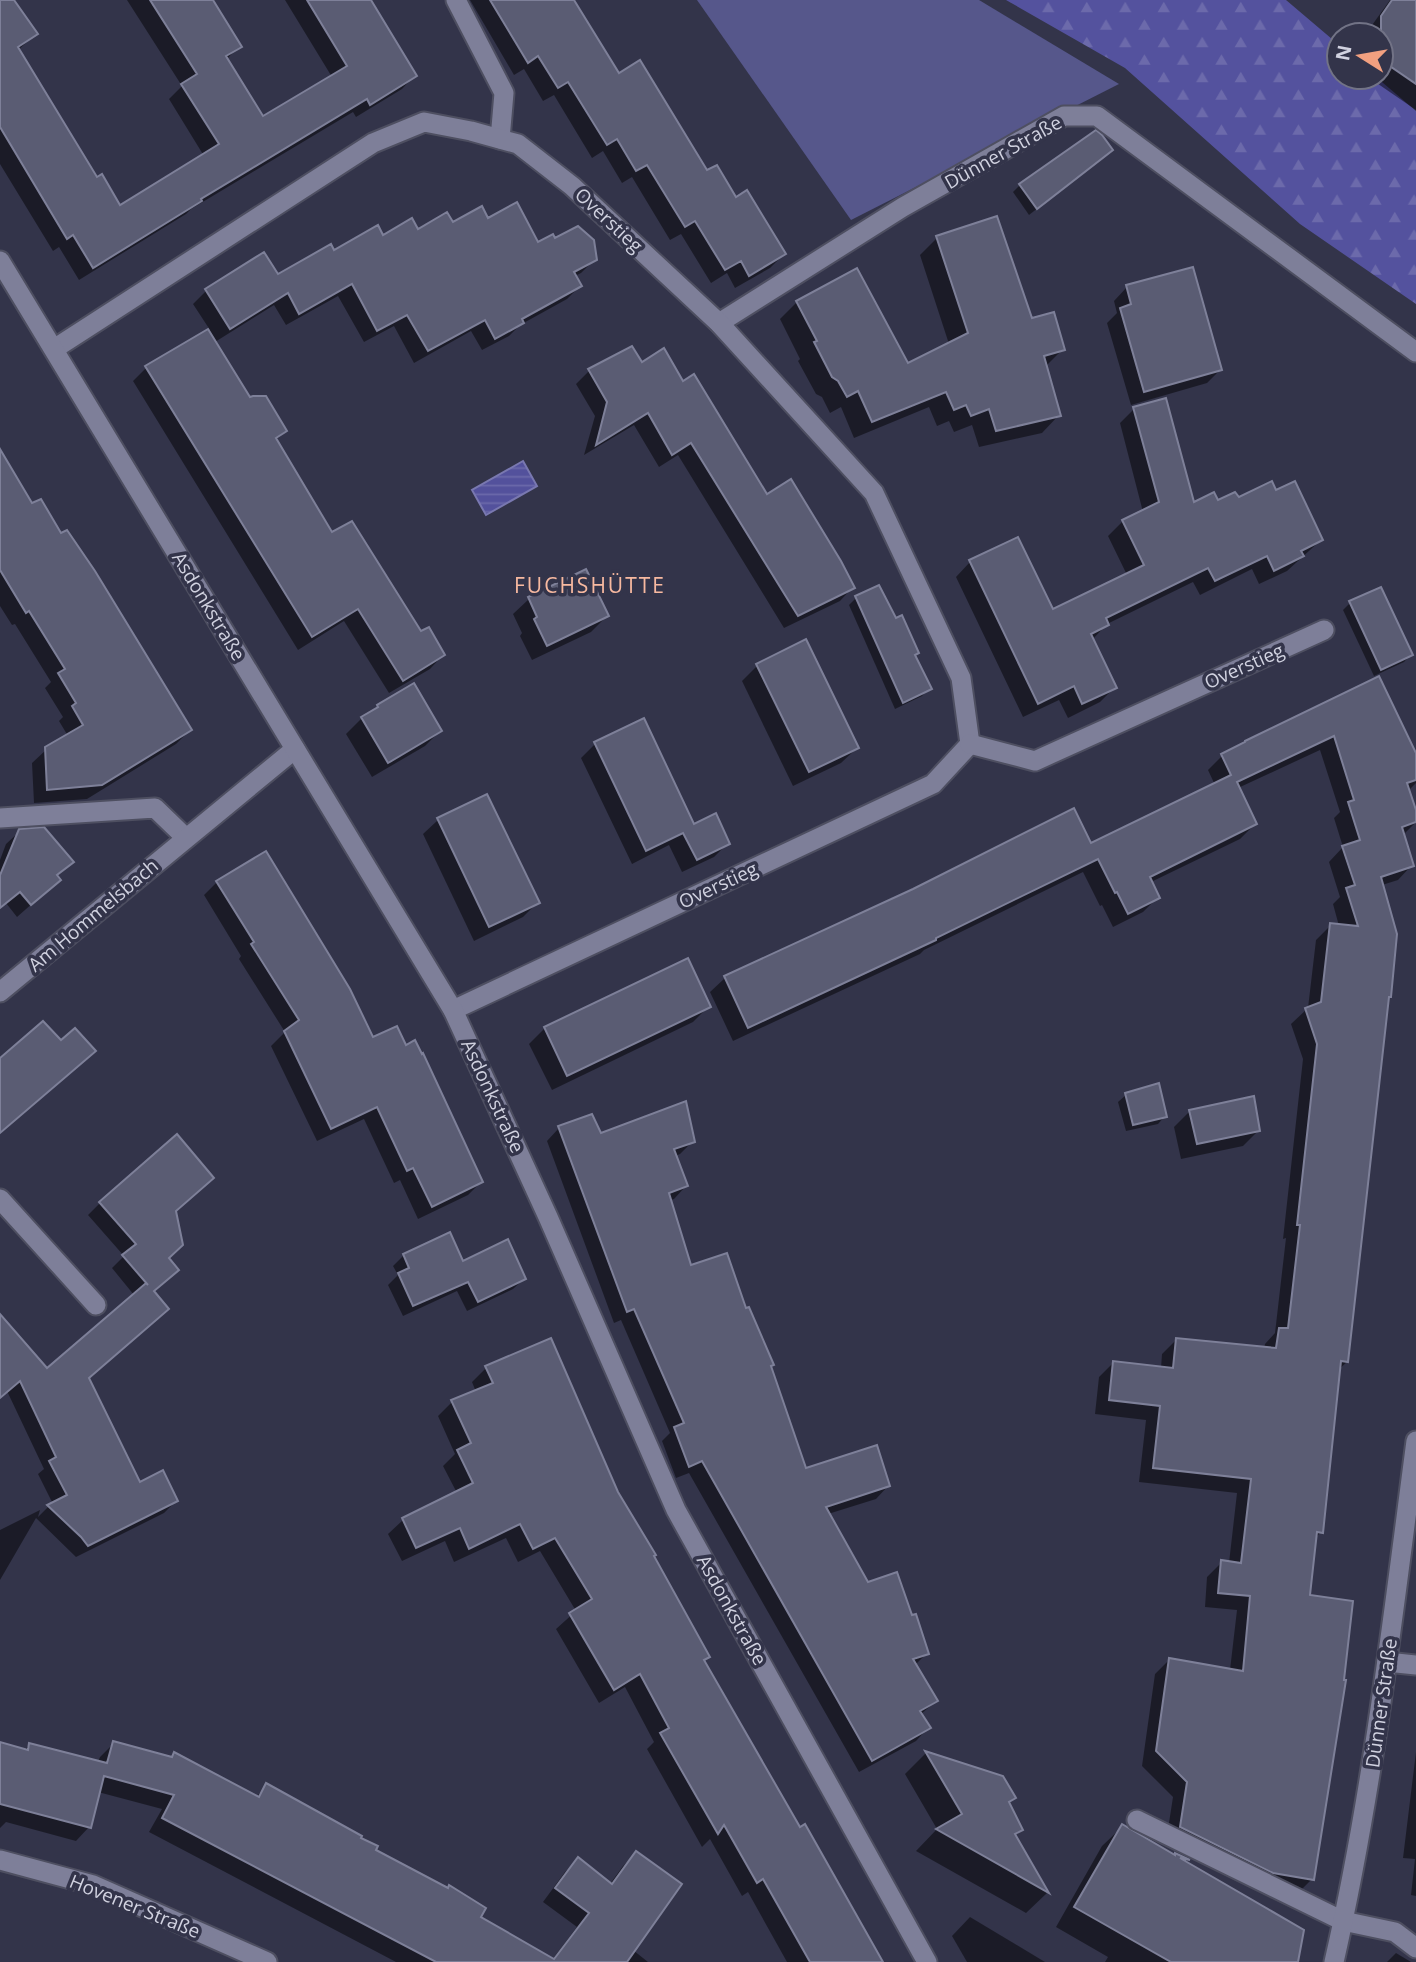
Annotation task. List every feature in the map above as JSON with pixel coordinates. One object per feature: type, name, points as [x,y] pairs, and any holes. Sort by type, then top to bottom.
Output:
[{"type":"street","points":[[456,0],[504,93],[500,139]]},
{"type":"street","name":"Dünner Straße","points":[[719,323],[903,207],[1064,116],[1097,116],[1416,352]]},
{"type":"street","name":"Overstieg","points":[[54,349],[381,138],[424,122],[518,144],[572,186],[719,323],[874,493],[961,678],[970,744]]},
{"type":"street","name":"Asdonkstraße","points":[[0,261],[453,1010],[548,1217],[676,1510],[927,1962]]},
{"type":"street","name":"Overstieg","points":[[970,744],[1035,761],[1324,630]]},
{"type":"street","name":"Overstieg","points":[[453,1010],[933,784],[970,744]]},
{"type":"street","name":"Am Hommelsbach","points":[[0,992],[295,749]]},
{"type":"street","points":[[0,818],[155,808],[186,838]]},
{"type":"street","points":[[0,1199],[96,1306]]},
{"type":"street","name":"Dünner Straße","points":[[1334,1962],[1372,1765],[1416,1441]]},
{"type":"street","points":[[1387,1662],[1416,1665]]},
{"type":"street","points":[[1137,1820],[1343,1921],[1395,1932],[1416,1948]]},
{"type":"street","name":"Hovener Straße","points":[[0,1860],[93,1885],[267,1962]]},
{"type":"shaded area","points":[[697,0],[979,0],[1119,84],[851,220]]},
{"type":"shaded area","points":[[523,461],[537,486],[486,515],[472,490]]},
{"type":"green space","points":[[1006,0],[1286,0],[1325,33],[1325,91],[1392,91],[1416,111],[1416,304],[1300,224],[1125,68]]},
{"type":"building","points":[[0,0],[14,0],[38,34],[18,47],[97,177],[102,174],[120,205],[219,144],[181,84],[197,74],[150,0],[213,0],[242,47],[226,56],[263,116],[347,66],[307,0],[371,0],[417,76],[370,105],[367,99],[93,268],[73,235],[67,239],[0,127]]},
{"type":"building","points":[[490,0],[574,0],[619,73],[640,60],[707,170],[717,165],[736,197],[747,190],[786,254],[749,276],[741,261],[725,270],[695,221],[685,227],[647,165],[636,171],[617,139],[607,145],[568,82],[558,88],[538,56],[528,63]]},
{"type":"building","points":[[1392,0],[1416,0],[1416,84],[1395,70],[1395,21],[1381,21],[1381,16]]},
{"type":"building","points":[[1096,130],[1113,150],[1037,209],[1019,184]]},
{"type":"building","points":[[517,202],[538,242],[553,234],[555,238],[578,226],[594,240],[597,260],[574,272],[582,286],[522,319],[524,323],[495,339],[485,320],[428,351],[407,315],[377,331],[352,284],[299,314],[288,293],[230,329],[205,289],[264,252],[278,274],[331,244],[334,250],[378,225],[383,235],[412,218],[418,229],[447,212],[453,222],[482,206],[488,218]]},
{"type":"building","points":[[997,216],[1032,318],[1054,312],[1065,350],[1044,356],[1061,416],[996,431],[989,409],[971,416],[966,405],[954,410],[946,392],[872,422],[858,391],[847,397],[838,381],[832,377],[796,301],[857,268],[908,363],[968,333],[936,236]]},
{"type":"building","points":[[1193,267],[1222,370],[1144,392],[1120,308],[1131,304],[1126,285]]},
{"type":"building","points":[[208,329],[250,397],[266,396],[287,431],[276,438],[332,532],[352,521],[421,631],[429,627],[445,655],[403,681],[358,609],[312,637],[145,366]]},
{"type":"building","points":[[632,346],[642,362],[664,348],[683,381],[694,374],[767,494],[791,479],[855,588],[798,616],[691,443],[672,455],[648,413],[596,445],[607,402],[588,369]]},
{"type":"building","points":[[1166,398],[1194,502],[1214,492],[1218,500],[1235,492],[1239,497],[1272,481],[1276,490],[1295,481],[1323,540],[1301,551],[1304,556],[1274,571],[1267,556],[1215,581],[1208,568],[1106,618],[1109,625],[1091,634],[1117,688],[1082,704],[1074,686],[1038,704],[969,560],[1018,537],[1053,609],[1144,565],[1122,520],[1159,502],[1133,407]]},
{"type":"building","points":[[0,449],[32,503],[41,499],[61,533],[67,530],[192,730],[102,785],[47,790],[45,747],[83,725],[72,706],[76,703],[58,673],[65,669],[0,570]]},
{"type":"building","points":[[586,569],[609,616],[547,646],[534,619],[537,617],[528,597]]},
{"type":"building","points":[[879,585],[896,618],[902,615],[919,653],[915,655],[932,689],[903,703],[855,596]]},
{"type":"building","points":[[1381,587],[1413,655],[1381,670],[1349,601]]},
{"type":"building","points":[[806,639],[859,748],[809,772],[756,664]]},
{"type":"building","points":[[1379,676],[1416,753],[1416,780],[1407,783],[1416,810],[1416,822],[1402,827],[1414,866],[1381,877],[1397,934],[1391,997],[1348,1362],[1341,1361],[1323,1533],[1317,1532],[1310,1595],[1353,1601],[1346,1680],[1314,1880],[1273,1873],[1180,1827],[1187,1782],[1156,1751],[1169,1658],[1243,1671],[1250,1596],[1218,1593],[1221,1560],[1241,1563],[1251,1479],[1153,1468],[1160,1406],[1109,1400],[1113,1361],[1173,1368],[1176,1338],[1276,1348],[1279,1328],[1288,1328],[1317,1044],[1305,1008],[1321,1002],[1330,923],[1358,926],[1346,888],[1355,885],[1342,846],[1360,840],[1348,802],[1354,800],[1334,736],[1237,782],[1257,824],[1150,877],[1160,898],[1128,914],[1098,859],[936,940],[748,1028],[724,976],[913,889],[1074,808],[1091,843],[1231,775],[1221,754]]},
{"type":"building","points":[[414,683],[442,731],[388,763],[361,717]]},
{"type":"building","points":[[644,718],[694,824],[716,813],[730,844],[697,860],[683,833],[646,851],[594,742]]},
{"type":"building","points":[[487,794],[540,903],[489,927],[437,818]]},
{"type":"building","points":[[44,827],[74,862],[57,875],[61,880],[31,905],[20,892],[0,908],[0,875],[19,829]]},
{"type":"building","points":[[266,851],[350,989],[373,1037],[397,1026],[406,1045],[415,1040],[483,1182],[432,1207],[413,1168],[407,1171],[377,1107],[331,1129],[284,1031],[299,1020],[251,944],[254,942],[216,881]]},
{"type":"building","points":[[688,958],[711,1007],[567,1076],[544,1027]]},
{"type":"building","points":[[43,1021],[61,1040],[75,1028],[96,1051],[0,1133],[0,1058]]},
{"type":"building","points":[[1159,1083],[1167,1117],[1133,1125],[1125,1093]]},
{"type":"building","points":[[1254,1096],[1260,1131],[1197,1144],[1189,1110]]},
{"type":"building","points":[[686,1101],[695,1142],[674,1149],[688,1186],[669,1193],[691,1265],[727,1253],[746,1308],[749,1307],[774,1365],[771,1366],[806,1468],[877,1445],[890,1486],[826,1507],[868,1582],[897,1572],[912,1615],[916,1614],[929,1654],[913,1659],[938,1701],[920,1711],[931,1728],[872,1761],[702,1461],[689,1467],[674,1427],[684,1423],[634,1309],[627,1312],[558,1126],[592,1114],[601,1133]]},
{"type":"building","points":[[177,1134],[214,1178],[176,1211],[183,1245],[169,1258],[179,1270],[154,1291],[169,1309],[89,1378],[140,1482],[163,1470],[178,1501],[88,1546],[47,1505],[67,1495],[49,1461],[56,1457],[20,1381],[0,1398],[0,1314],[47,1368],[146,1283],[148,1285],[122,1255],[136,1244],[99,1202]]},
{"type":"building","points":[[450,1232],[463,1261],[508,1239],[526,1279],[478,1302],[468,1282],[413,1306],[398,1273],[409,1268],[403,1254]]},
{"type":"building","points":[[551,1338],[618,1492],[656,1555],[654,1556],[710,1657],[704,1660],[800,1827],[805,1824],[883,1962],[810,1962],[763,1879],[757,1883],[724,1825],[718,1834],[660,1733],[669,1728],[640,1674],[614,1690],[569,1613],[592,1599],[555,1538],[533,1549],[520,1524],[469,1549],[460,1528],[416,1548],[402,1518],[473,1483],[457,1450],[471,1443],[451,1400],[493,1383],[485,1366]]},
{"type":"building","points":[[113,1741],[172,1757],[174,1752],[259,1797],[266,1783],[362,1836],[361,1838],[378,1846],[376,1850],[448,1888],[449,1885],[486,1908],[481,1917],[554,1959],[589,1913],[555,1888],[578,1857],[612,1884],[636,1851],[682,1884],[627,1962],[436,1962],[162,1818],[174,1795],[104,1776],[91,1828],[0,1804],[0,1742],[28,1750],[29,1743],[107,1763]]},
{"type":"building","points":[[925,1751],[1003,1776],[1016,1798],[1009,1802],[1023,1830],[1015,1834],[1049,1893],[936,1829],[962,1814]]},
{"type":"building","points":[[1122,1824],[1175,1855],[1190,1860],[1180,1858],[1304,1930],[1298,1962],[1171,1962],[1074,1907]]},
{"type":"district","name":"FUCHSHÜTTE","points":[[590,586]]}]
